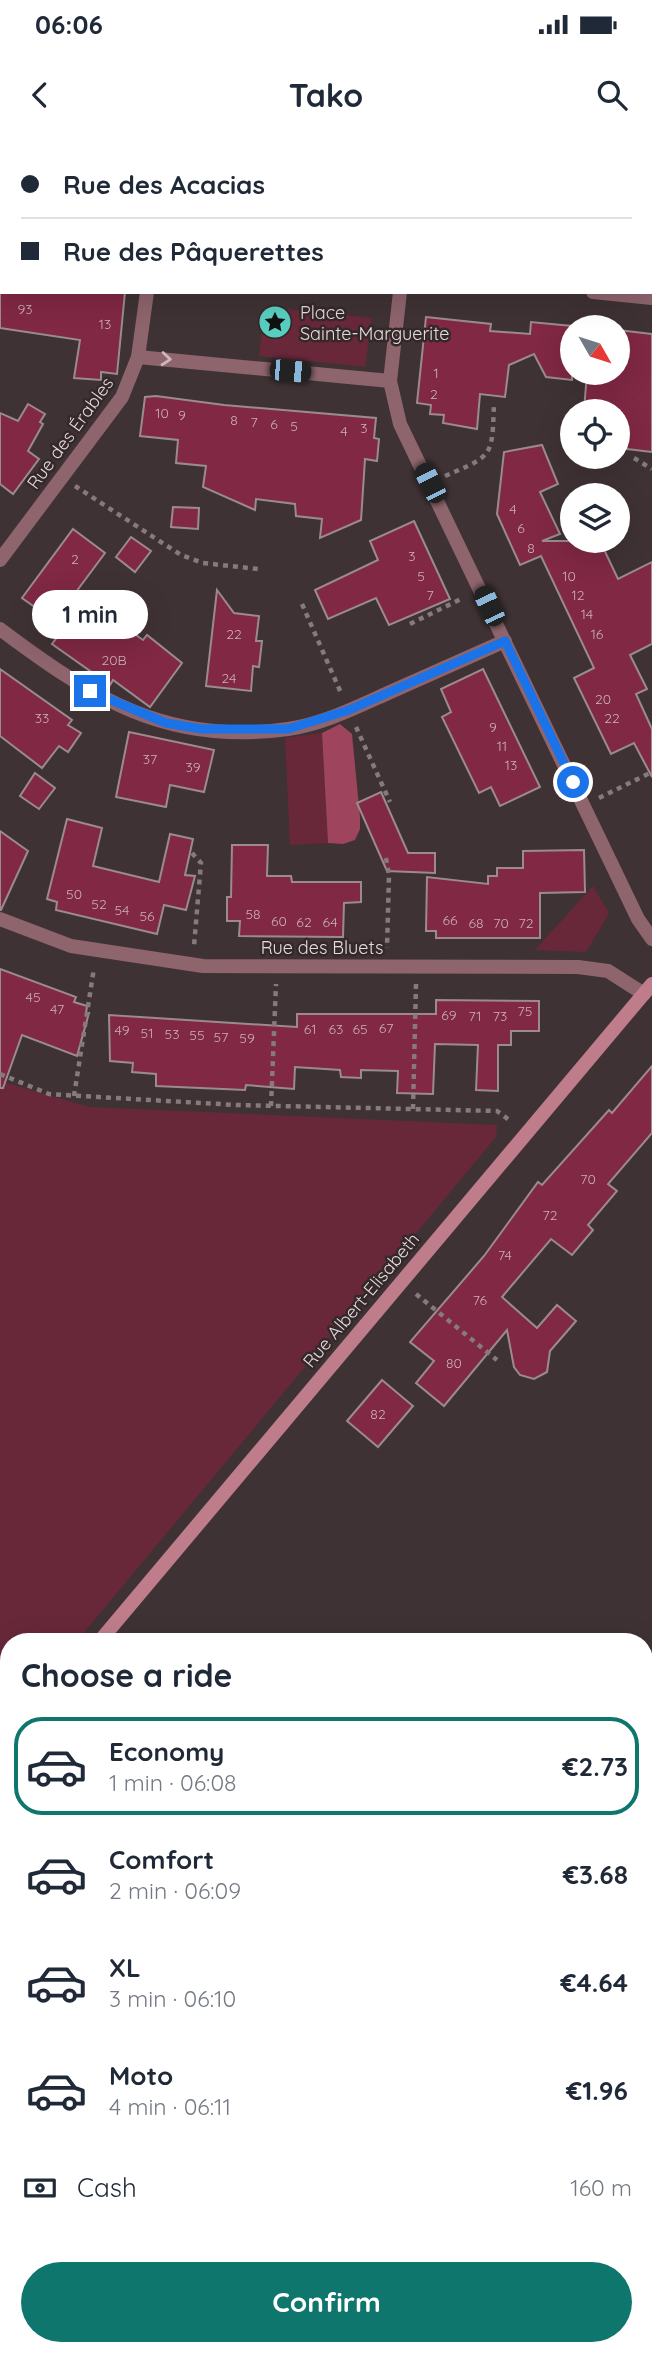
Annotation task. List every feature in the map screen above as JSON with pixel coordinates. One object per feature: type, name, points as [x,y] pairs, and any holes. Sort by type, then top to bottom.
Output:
[{"type":"street","points":[[147,294],[138,357],[390,381]]},
{"type":"street","points":[[400,294],[390,381],[400,424],[638,919],[652,939]]},
{"type":"street","points":[[613,294],[652,298]]},
{"type":"street","name":"Rue des Érables","points":[[0,560],[122,397],[138,357]]},
{"type":"street","points":[[0,629],[67,679],[107,701],[166,723],[201,729],[234,730],[288,729],[331,717],[505,641]]},
{"type":"street","name":"Rue des Bluets","points":[[0,919],[49,939],[96,950],[192,965],[590,968],[608,971],[648,989]]},
{"type":"street","name":"Rue Albert-Elisabeth","points":[[107,1633],[648,989]]},
{"type":"path","points":[[430,483],[480,461],[490,451],[494,403]]},
{"type":"path","points":[[634,458],[652,469]]},
{"type":"path","points":[[62,478],[181,555],[202,562],[258,569]]},
{"type":"path","points":[[410,624],[481,589]]},
{"type":"path","points":[[585,805],[652,772]]},
{"type":"path","points":[[192,853],[201,863],[192,965]]},
{"type":"path","points":[[386,858],[389,875],[386,966]]},
{"type":"path","points":[[74,1096],[96,950]]},
{"type":"path","points":[[271,1105],[277,965]]},
{"type":"path","points":[[413,1109],[416,966]]},
{"type":"path","points":[[0,1074],[49,1094],[74,1096],[497,1111],[527,1132]]},
{"type":"path","points":[[402,1282],[497,1360]]},
{"type":"shaded area","points":[[265,307],[372,318],[365,367],[259,356]]},
{"type":"shaded area","points":[[340,724],[352,734],[360,817],[360,829],[355,840],[343,844],[328,843],[322,733]]},
{"type":"shaded area","points":[[322,733],[328,843],[290,845],[285,738]]},
{"type":"shaded area","points":[[593,886],[609,913],[586,952],[535,950]]},
{"type":"shaded area","points":[[0,1081],[89,1107],[497,1125],[496,1137],[84,1633],[0,1633]]},
{"type":"building","points":[[0,294],[125,294],[117,374],[101,372],[101,380],[74,378],[80,340],[0,328]]},
{"type":"building","points":[[426,317],[491,324],[490,331],[530,334],[531,322],[560,325],[560,379],[546,377],[534,354],[509,365],[505,397],[480,394],[477,429],[443,423],[444,415],[430,414],[431,405],[417,403]]},
{"type":"building","points":[[630,331],[652,334],[652,452],[630,449],[630,399],[585,399],[586,385],[630,385]]},
{"type":"building","points":[[156,396],[224,405],[376,418],[374,438],[379,439],[377,461],[365,459],[361,520],[320,538],[322,519],[296,516],[295,504],[256,499],[255,510],[203,487],[206,466],[176,463],[178,440],[140,436],[145,397]]},
{"type":"building","points":[[28,404],[45,414],[40,422],[43,424],[28,451],[39,459],[13,494],[0,484],[0,413],[18,421]]},
{"type":"building","points":[[542,445],[558,484],[540,492],[560,534],[542,541],[560,541],[560,553],[606,553],[618,579],[652,562],[652,644],[630,655],[647,689],[636,694],[652,729],[652,777],[634,743],[611,754],[574,678],[594,668],[541,556],[520,565],[497,514],[504,452]]},
{"type":"building","points":[[173,507],[199,508],[198,529],[171,527]]},
{"type":"building","points":[[414,521],[450,599],[389,625],[376,598],[328,619],[315,590],[378,560],[370,541]]},
{"type":"building","points":[[73,529],[105,553],[76,592],[143,640],[147,635],[182,663],[150,707],[113,680],[110,685],[52,644],[64,628],[22,598]]},
{"type":"building","points":[[131,537],[151,551],[135,572],[116,557]]},
{"type":"building","points":[[217,590],[234,613],[259,616],[256,641],[262,641],[259,667],[253,666],[251,691],[206,686]]},
{"type":"building","points":[[0,669],[72,720],[68,725],[81,733],[68,752],[59,746],[42,768],[0,736]]},
{"type":"building","points":[[483,669],[540,787],[500,806],[491,787],[479,793],[442,717],[451,712],[441,689]]},
{"type":"building","points":[[129,732],[214,750],[204,792],[170,785],[166,807],[116,797]]},
{"type":"building","points":[[35,773],[55,788],[39,809],[20,796]]},
{"type":"building","points":[[381,792],[408,853],[435,853],[435,873],[387,871],[357,803]]},
{"type":"building","points":[[67,819],[102,828],[93,866],[159,882],[170,834],[193,839],[185,875],[195,876],[186,910],[164,905],[157,934],[56,910],[57,902],[47,899]]},
{"type":"building","points":[[0,831],[28,851],[1,910],[0,910]]},
{"type":"building","points":[[232,845],[268,845],[267,876],[291,876],[292,882],[361,882],[361,902],[344,903],[343,937],[239,936],[240,921],[227,921],[227,897],[231,897]]},
{"type":"building","points":[[584,850],[585,892],[540,893],[540,938],[436,938],[436,931],[426,931],[427,877],[488,884],[488,876],[497,876],[497,868],[523,868],[523,851]]},
{"type":"building","points":[[0,969],[76,997],[74,1002],[87,1006],[86,1013],[89,1013],[77,1056],[22,1035],[3,1088],[0,1088]]},
{"type":"building","points":[[436,1000],[539,1001],[539,1031],[511,1031],[511,1045],[498,1045],[498,1091],[476,1090],[478,1045],[435,1044],[433,1094],[397,1093],[398,1071],[361,1070],[361,1078],[341,1077],[340,1070],[295,1067],[294,1089],[246,1085],[245,1090],[156,1086],[156,1074],[132,1072],[133,1063],[110,1061],[109,1015],[297,1027],[297,1014],[436,1014]]},
{"type":"building","points":[[652,1066],[652,1133],[608,1184],[617,1191],[588,1225],[593,1230],[572,1255],[551,1239],[502,1297],[537,1328],[557,1305],[576,1321],[550,1351],[547,1372],[534,1379],[520,1375],[514,1367],[507,1330],[444,1406],[416,1383],[434,1361],[410,1342],[484,1256],[538,1182],[542,1185],[609,1110],[612,1113]]},
{"type":"building","points":[[382,1380],[413,1406],[378,1447],[347,1421]]},
{"type":"place","name":"Place Sainte-Marguerite","points":[[275,322]]},
{"type":"route","points":[[90,691],[107,701],[166,723],[201,729],[288,729],[349,710],[505,641],[573,782]]}]
